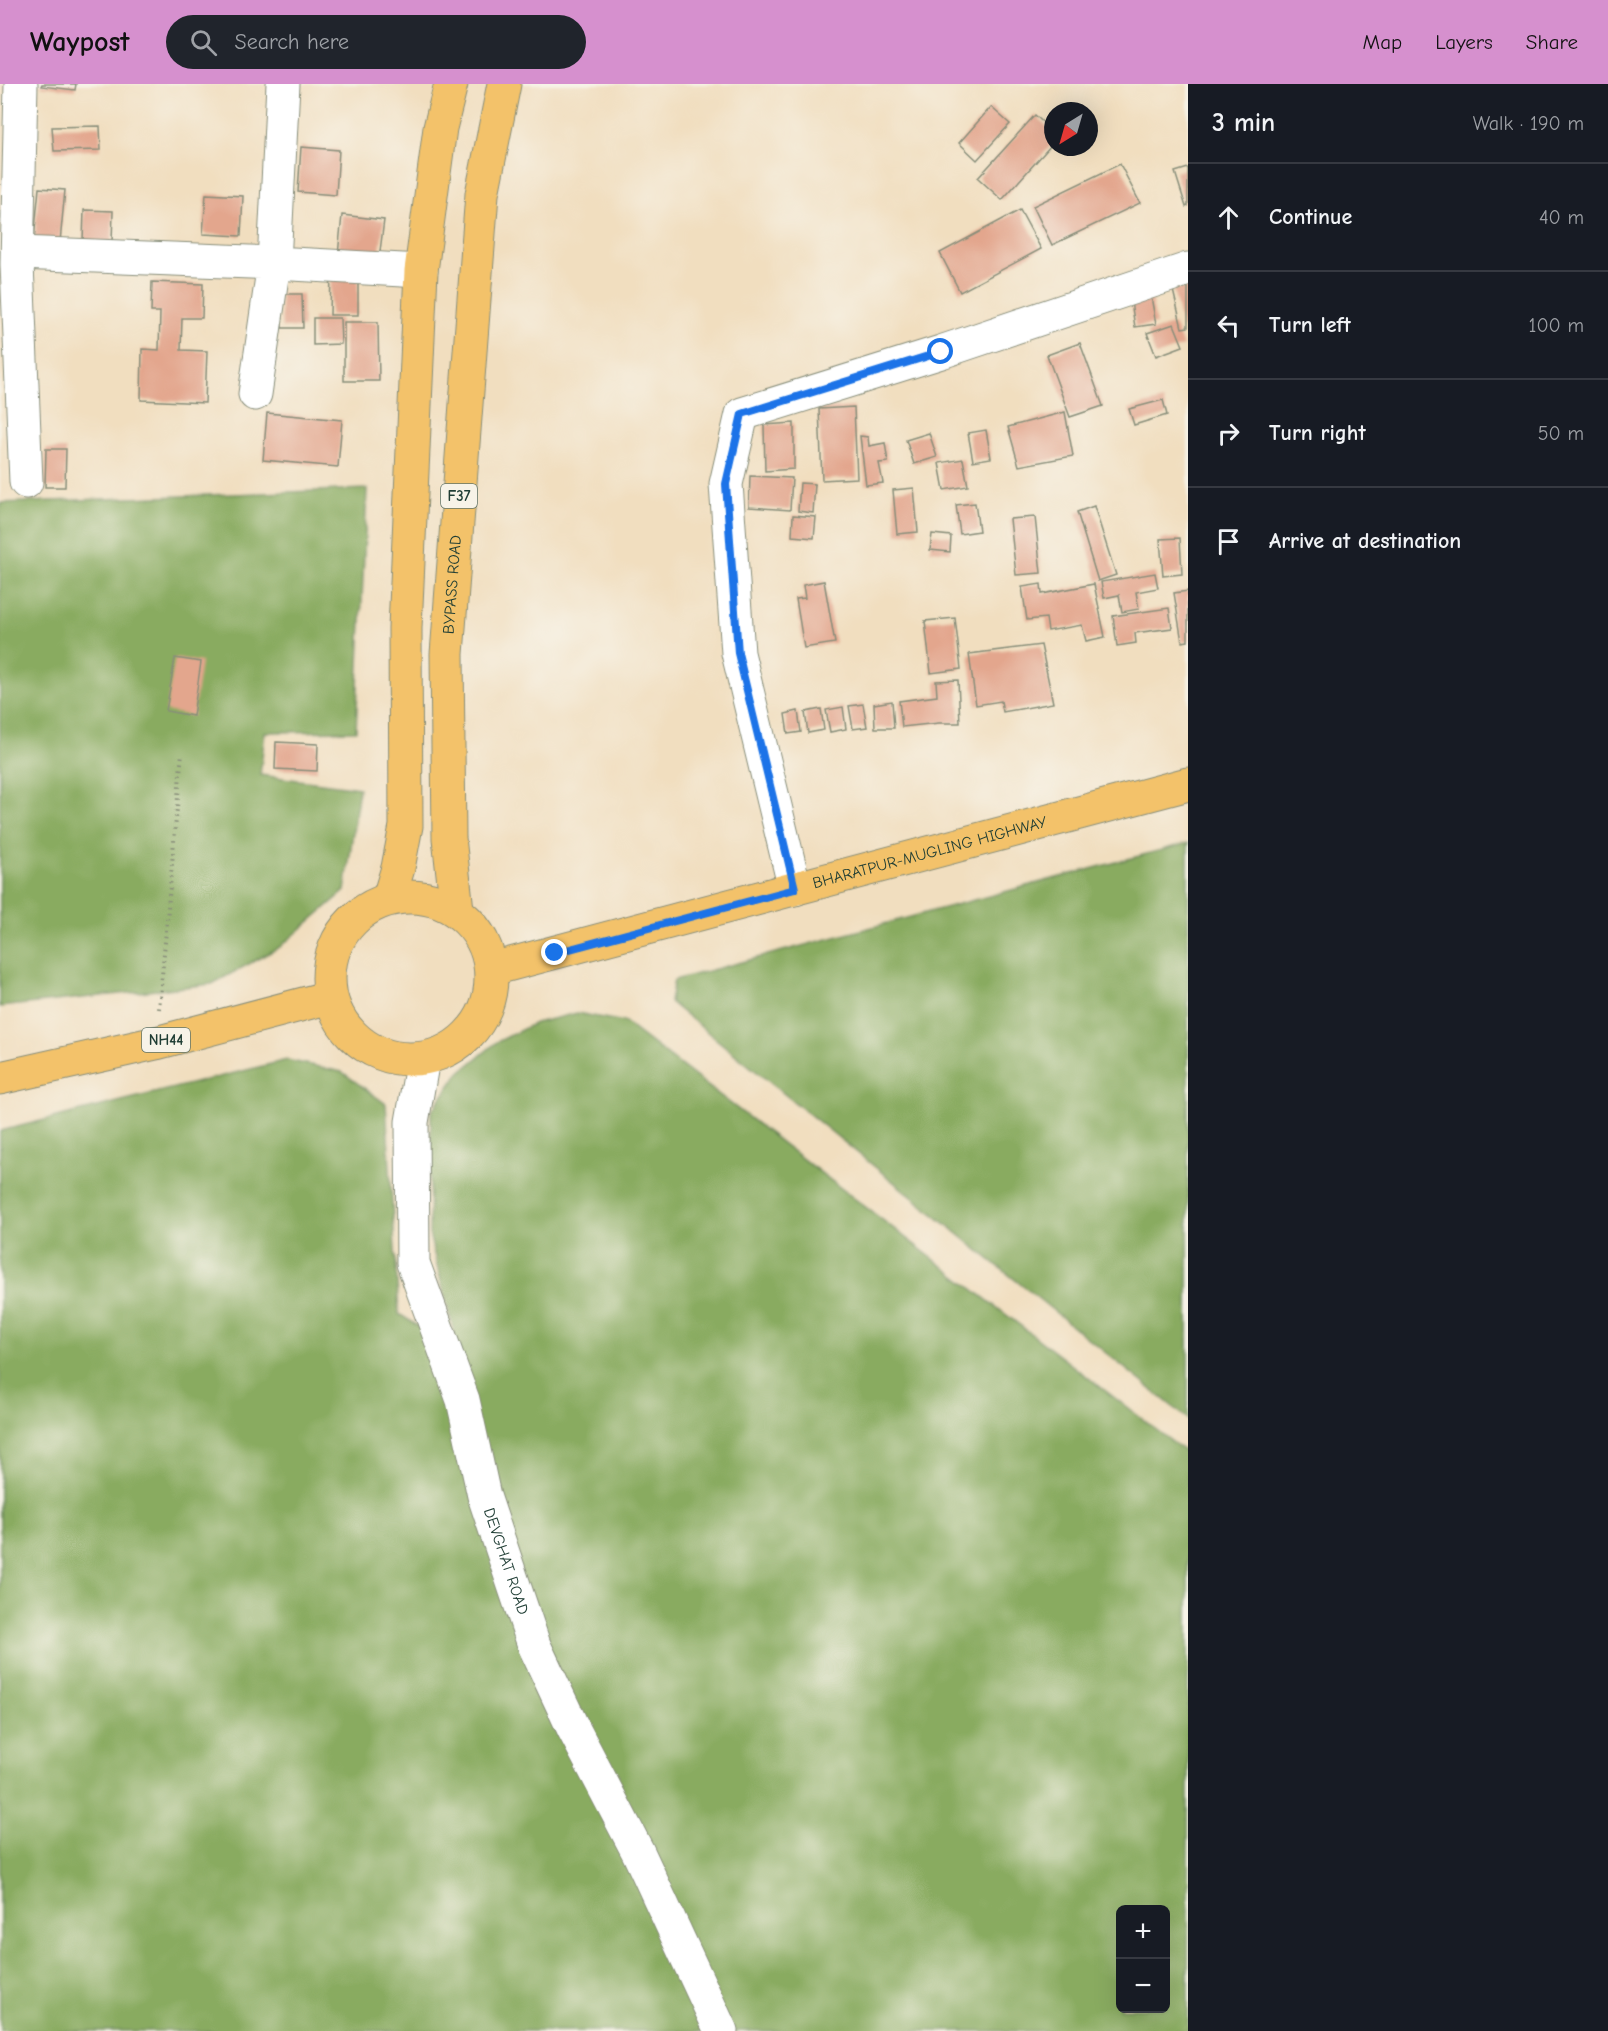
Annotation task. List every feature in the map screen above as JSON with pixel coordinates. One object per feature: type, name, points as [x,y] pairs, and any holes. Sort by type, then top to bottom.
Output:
[{"type":"main road","points":[[389,898],[398,868],[406,826],[405,628],[421,271],[440,128],[451,84]]},
{"type":"main road","name":"BYPASS ROAD","points":[[457,910],[449,838],[447,654],[482,194],[504,84]]},
{"type":"main road","name":"BHARATPUR-MUGLING HIGHWAY","points":[[492,969],[1188,784]]},
{"type":"main road","points":[[424,897],[457,910],[481,936],[492,969],[486,1010],[461,1043],[423,1059],[393,1058],[365,1046],[343,1025],[330,997],[331,955],[352,919],[389,898],[424,897]]},
{"type":"main road","name":"NH44","points":[[0,1078],[156,1043],[330,997]]},
{"type":"street","points":[[21,84],[18,253],[26,482]]},
{"type":"street","points":[[255,394],[274,263],[283,84]]},
{"type":"street","points":[[18,253],[421,271]]},
{"type":"street","points":[[795,889],[738,653],[726,484],[742,414],[941,352],[1188,269]]},
{"type":"street","name":"DEVGHAT ROAD","points":[[423,1059],[412,1122],[413,1263],[463,1400],[484,1496],[534,1645],[573,1728],[638,1852],[720,2031]]},
{"type":"path","points":[[156,1043],[182,752]]},
{"type":"green space","points":[[367,489],[356,731],[265,732],[260,775],[359,788],[345,891],[280,947],[212,984],[0,1007],[0,503]]},
{"type":"green space","points":[[1188,843],[1188,1419],[670,1002],[674,980]]},
{"type":"green space","points":[[577,1013],[624,1022],[1188,1454],[1188,2031],[0,2031],[0,1131],[287,1060],[342,1072],[386,1104],[399,1314],[459,1352],[429,1234],[431,1112],[458,1074],[497,1042],[535,1023]]},
{"type":"building","points":[[42,84],[76,84],[75,90],[41,86]]},
{"type":"building","points":[[991,107],[1010,124],[977,160],[959,143]]},
{"type":"building","points":[[1035,115],[1044,124],[1044,153],[1002,200],[978,178]]},
{"type":"building","points":[[100,126],[101,150],[54,151],[52,127]]},
{"type":"building","points":[[301,147],[339,150],[336,195],[298,192]]},
{"type":"building","points":[[1120,164],[1140,203],[1052,245],[1033,206]]},
{"type":"building","points":[[1188,168],[1188,206],[1186,207],[1175,172]]},
{"type":"building","points":[[39,188],[65,190],[60,242],[34,240]]},
{"type":"building","points":[[206,194],[243,196],[241,236],[203,234]]},
{"type":"building","points":[[84,210],[113,211],[112,242],[83,241]]},
{"type":"building","points":[[1020,210],[1041,249],[960,292],[940,253]]},
{"type":"building","points":[[342,215],[384,220],[379,259],[338,255]]},
{"type":"building","points":[[331,272],[358,273],[358,315],[330,315]]},
{"type":"building","points":[[152,282],[203,284],[202,318],[182,318],[181,350],[207,351],[205,403],[141,400],[142,349],[159,350],[160,312],[151,312]]},
{"type":"building","points":[[1188,287],[1188,327],[1182,328],[1173,290]]},
{"type":"building","points":[[1150,291],[1156,324],[1135,327],[1130,295]]},
{"type":"building","points":[[280,294],[302,294],[303,328],[282,328]]},
{"type":"building","points":[[313,318],[340,318],[341,344],[313,345]]},
{"type":"building","points":[[344,322],[378,322],[379,381],[344,381]]},
{"type":"building","points":[[1174,324],[1183,346],[1156,356],[1147,333]]},
{"type":"building","points":[[1080,343],[1103,406],[1070,417],[1047,355]]},
{"type":"building","points":[[1163,400],[1167,415],[1134,425],[1129,409]]},
{"type":"building","points":[[854,407],[857,478],[822,480],[819,409]]},
{"type":"building","points":[[1065,412],[1073,456],[1019,466],[1008,427]]},
{"type":"building","points":[[267,413],[342,420],[338,467],[263,460]]},
{"type":"building","points":[[794,423],[794,469],[765,471],[764,425]]},
{"type":"building","points":[[986,430],[991,458],[973,461],[968,433]]},
{"type":"building","points":[[929,433],[937,457],[914,464],[906,440]]},
{"type":"building","points":[[860,436],[868,437],[869,446],[885,443],[888,462],[879,463],[883,483],[866,485]]},
{"type":"building","points":[[46,449],[66,449],[65,487],[45,487]]},
{"type":"building","points":[[963,459],[968,486],[944,490],[939,463]]},
{"type":"building","points":[[750,476],[792,478],[790,510],[749,507]]},
{"type":"building","points":[[800,483],[815,484],[813,513],[798,511]]},
{"type":"building","points":[[914,488],[918,532],[897,534],[893,490]]},
{"type":"building","points":[[975,503],[979,531],[960,534],[956,505]]},
{"type":"building","points":[[1094,506],[1116,575],[1098,581],[1077,512]]},
{"type":"building","points":[[793,515],[816,517],[814,538],[792,536]]},
{"type":"building","points":[[1035,517],[1041,573],[1016,575],[1010,519]]},
{"type":"building","points":[[932,534],[951,536],[950,552],[930,550]]},
{"type":"building","points":[[1180,538],[1182,574],[1163,576],[1160,539]]},
{"type":"building","points":[[1155,573],[1158,588],[1136,592],[1139,609],[1122,612],[1119,595],[1104,598],[1101,582]]},
{"type":"building","points":[[824,581],[835,643],[804,648],[796,599],[805,598],[803,585]]},
{"type":"building","points":[[1041,584],[1042,594],[1094,584],[1105,637],[1086,641],[1082,625],[1048,631],[1046,618],[1027,620],[1022,587]]},
{"type":"building","points":[[1188,591],[1188,641],[1182,642],[1174,593]]},
{"type":"building","points":[[1169,608],[1172,628],[1135,633],[1136,643],[1117,646],[1113,616]]},
{"type":"building","points":[[955,618],[961,669],[931,673],[925,621]]},
{"type":"building","points":[[1041,645],[1053,703],[1003,712],[1001,701],[976,705],[969,654]]},
{"type":"building","points":[[175,658],[201,662],[193,716],[166,711]]},
{"type":"building","points":[[958,680],[960,723],[902,727],[899,701],[937,696],[936,681]]},
{"type":"building","points":[[892,701],[894,728],[875,728],[874,704]]},
{"type":"building","points":[[863,704],[867,727],[853,729],[849,706]]},
{"type":"building","points":[[843,707],[846,729],[830,732],[826,710]]},
{"type":"building","points":[[821,709],[824,730],[808,733],[805,712]]},
{"type":"building","points":[[798,711],[801,732],[788,734],[785,714]]},
{"type":"building","points":[[276,742],[318,744],[317,771],[275,769]]},
{"type":"route","points":[[555,953],[795,889],[738,653],[726,484],[742,414],[941,352]]}]
